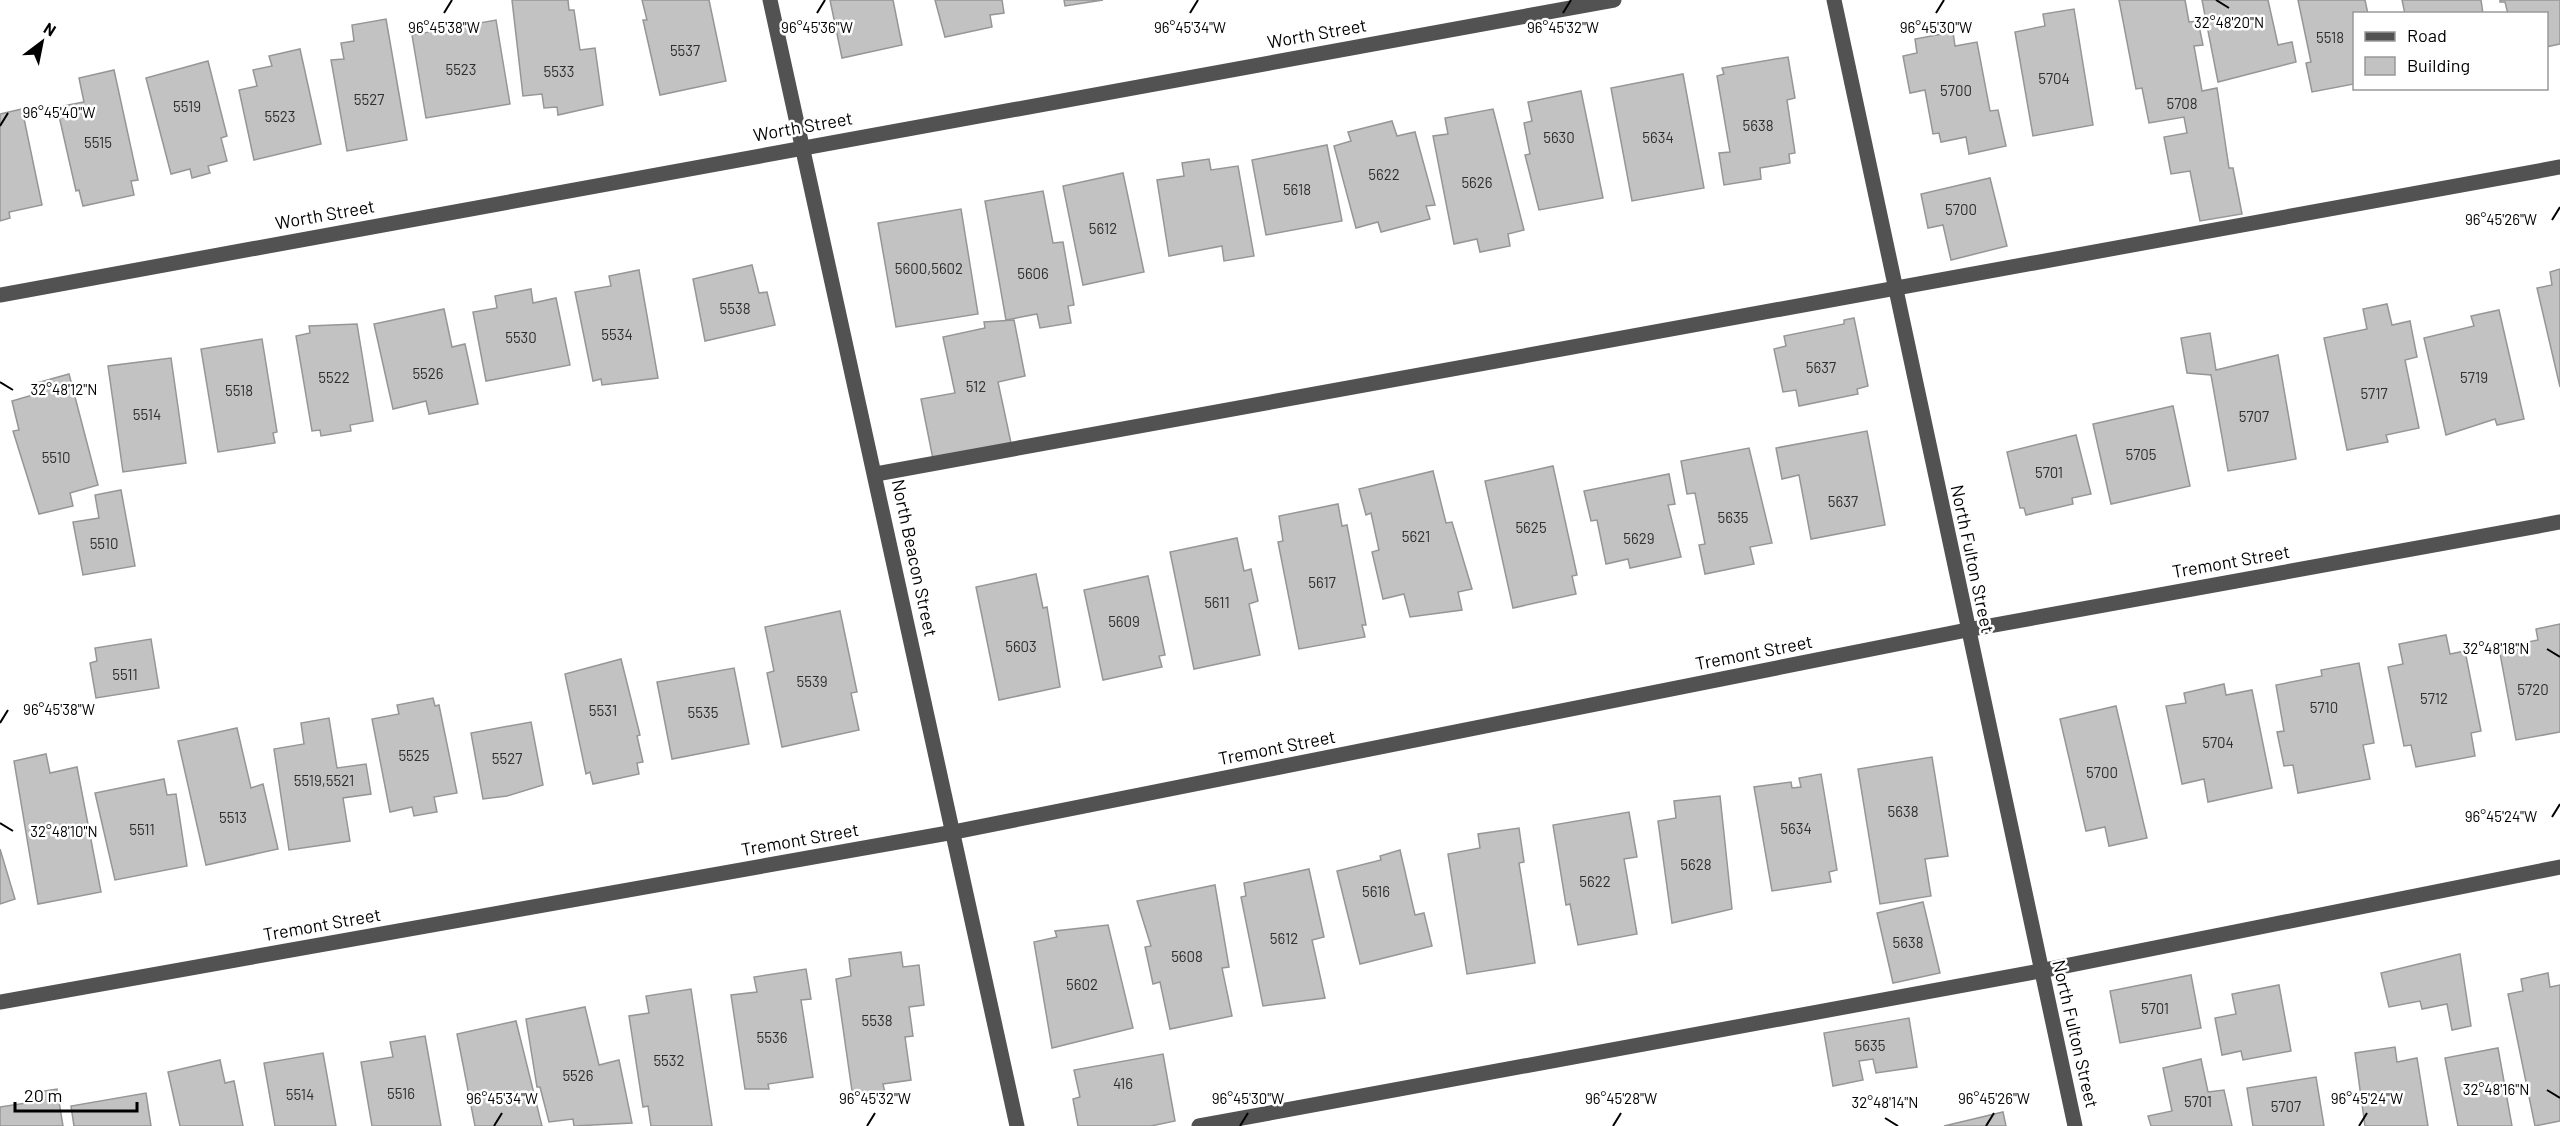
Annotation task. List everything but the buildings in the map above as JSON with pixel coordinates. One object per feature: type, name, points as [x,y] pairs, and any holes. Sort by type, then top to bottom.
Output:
[{"type":"street","name":"North Beacon Street","points":[[770,0],[876,474],[1017,1126]]},
{"type":"street","name":"Worth Street","points":[[0,295],[1614,0]]},
{"type":"street","name":"North Fulton Street","points":[[1834,0],[2075,1126]]},
{"type":"street","points":[[876,474],[2560,167]]},
{"type":"street","name":"Tremont Street","points":[[0,1002],[954,832],[1967,630],[2560,522]]},
{"type":"street","points":[[1199,1126],[2040,971],[2560,867]]}]
